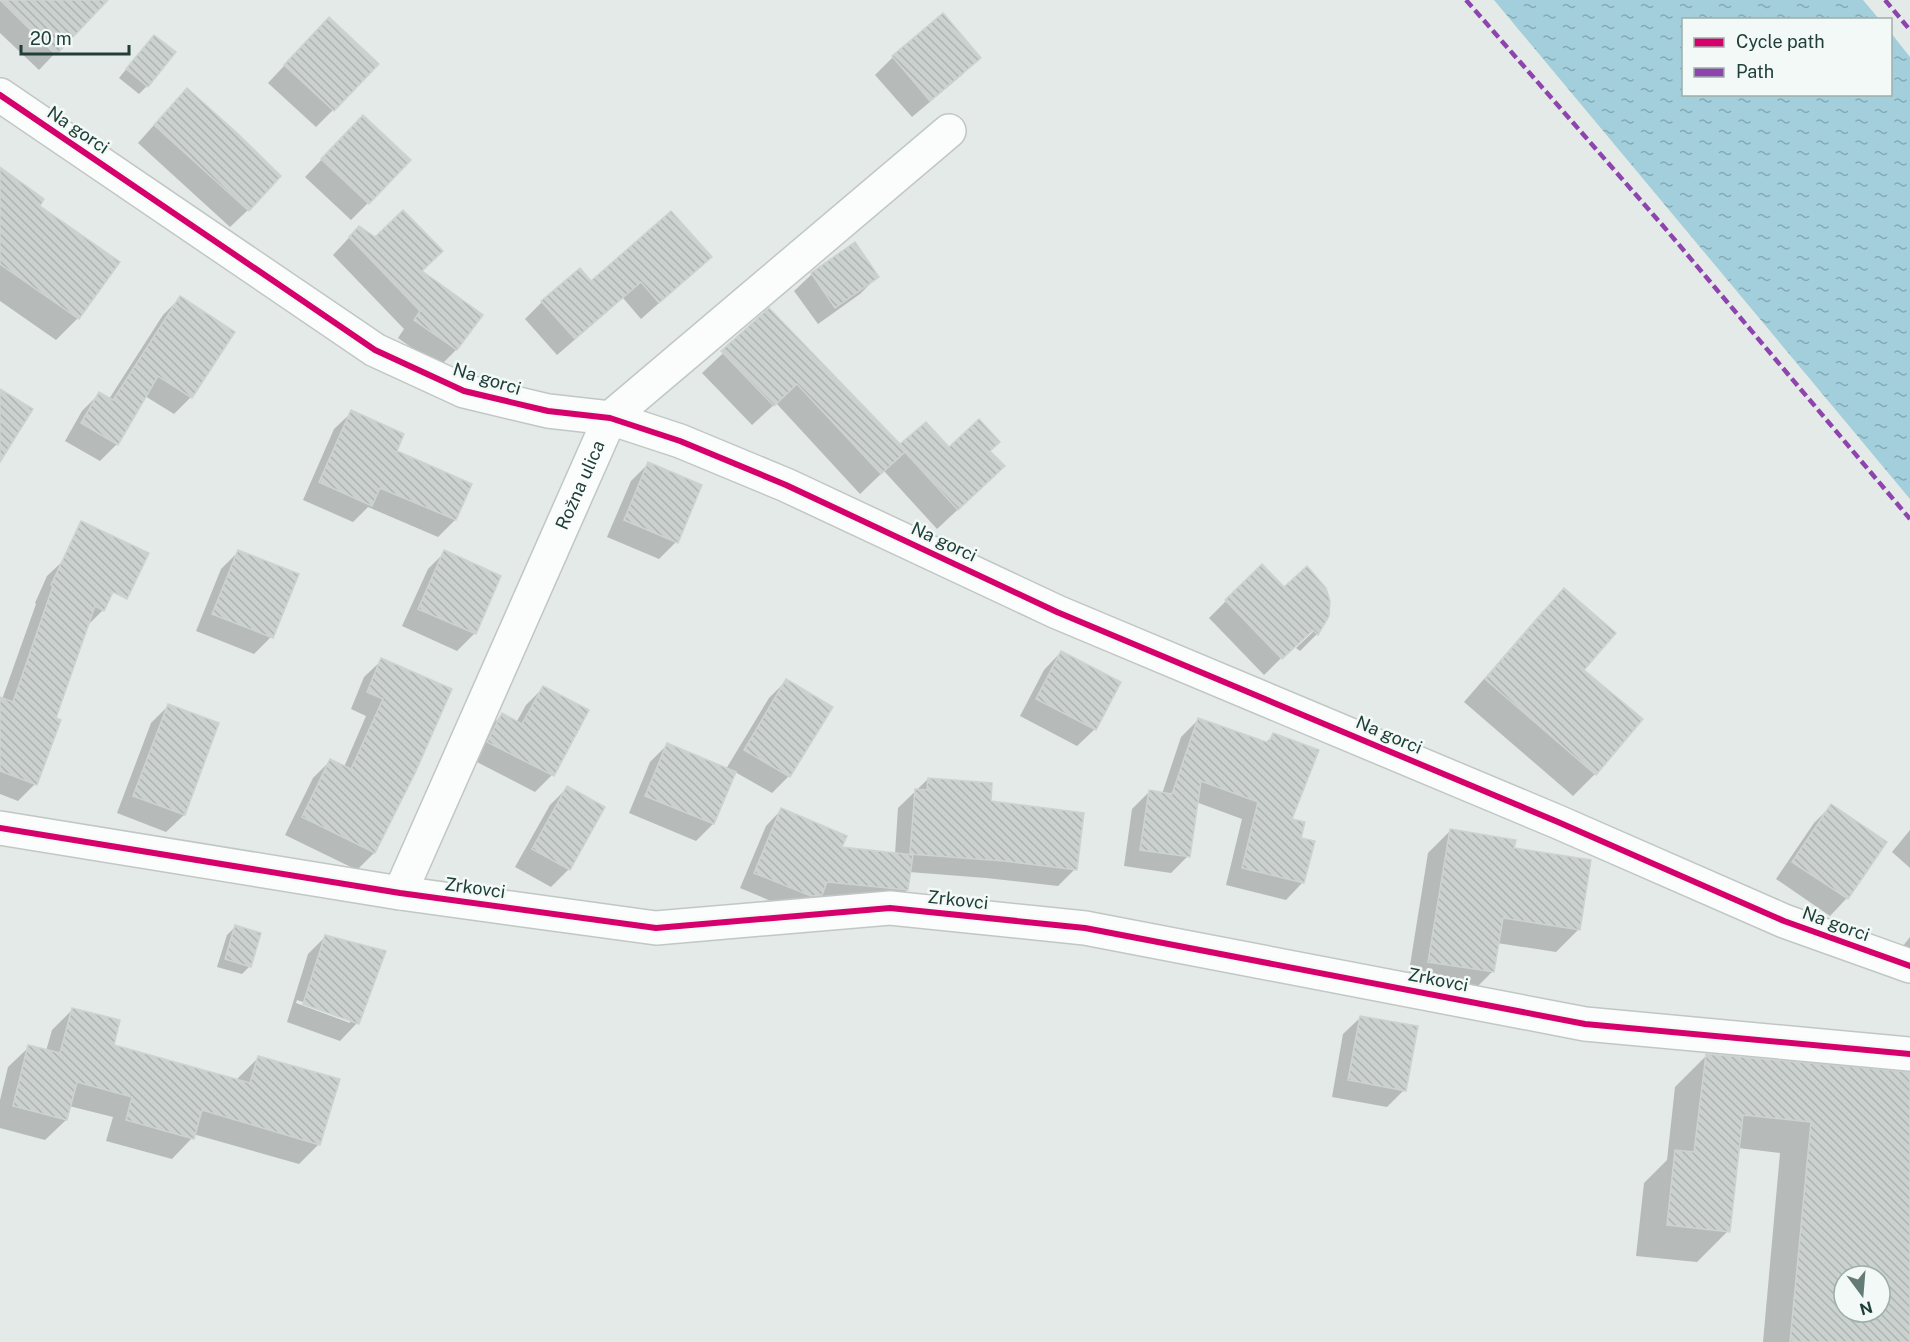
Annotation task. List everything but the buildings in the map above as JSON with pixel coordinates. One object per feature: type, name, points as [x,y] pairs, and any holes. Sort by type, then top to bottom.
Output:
[{"type":"street","name":"Na gorci","points":[[0,95],[375,350],[464,391],[548,411],[610,417],[680,441],[786,485],[1057,612],[1558,822],[1784,921],[1910,966]]},
{"type":"street","name":"Rožna ulica","points":[[400,893],[610,417],[949,131]]},
{"type":"street","name":"Zrkovci","points":[[0,828],[400,893],[657,928],[890,908],[1084,928],[1585,1024],[1910,1053]]},
{"type":"water","points":[[1494,0],[1863,0],[1878,18],[1682,18],[1682,96],[1892,96],[1892,34],[1910,57],[1910,499]]},
{"type":"marked path","points":[[1466,0],[1664,227],[1910,519]]},
{"type":"marked path","points":[[1885,0],[1910,30]]},
{"type":"cycle path","points":[[0,95],[375,350],[464,391],[548,411],[610,418],[680,441],[786,485],[1057,612],[1558,822],[1784,921],[1910,966]]},
{"type":"cycle path","points":[[0,828],[400,893],[656,928],[890,908],[1085,928],[1585,1024],[1910,1054]]}]
